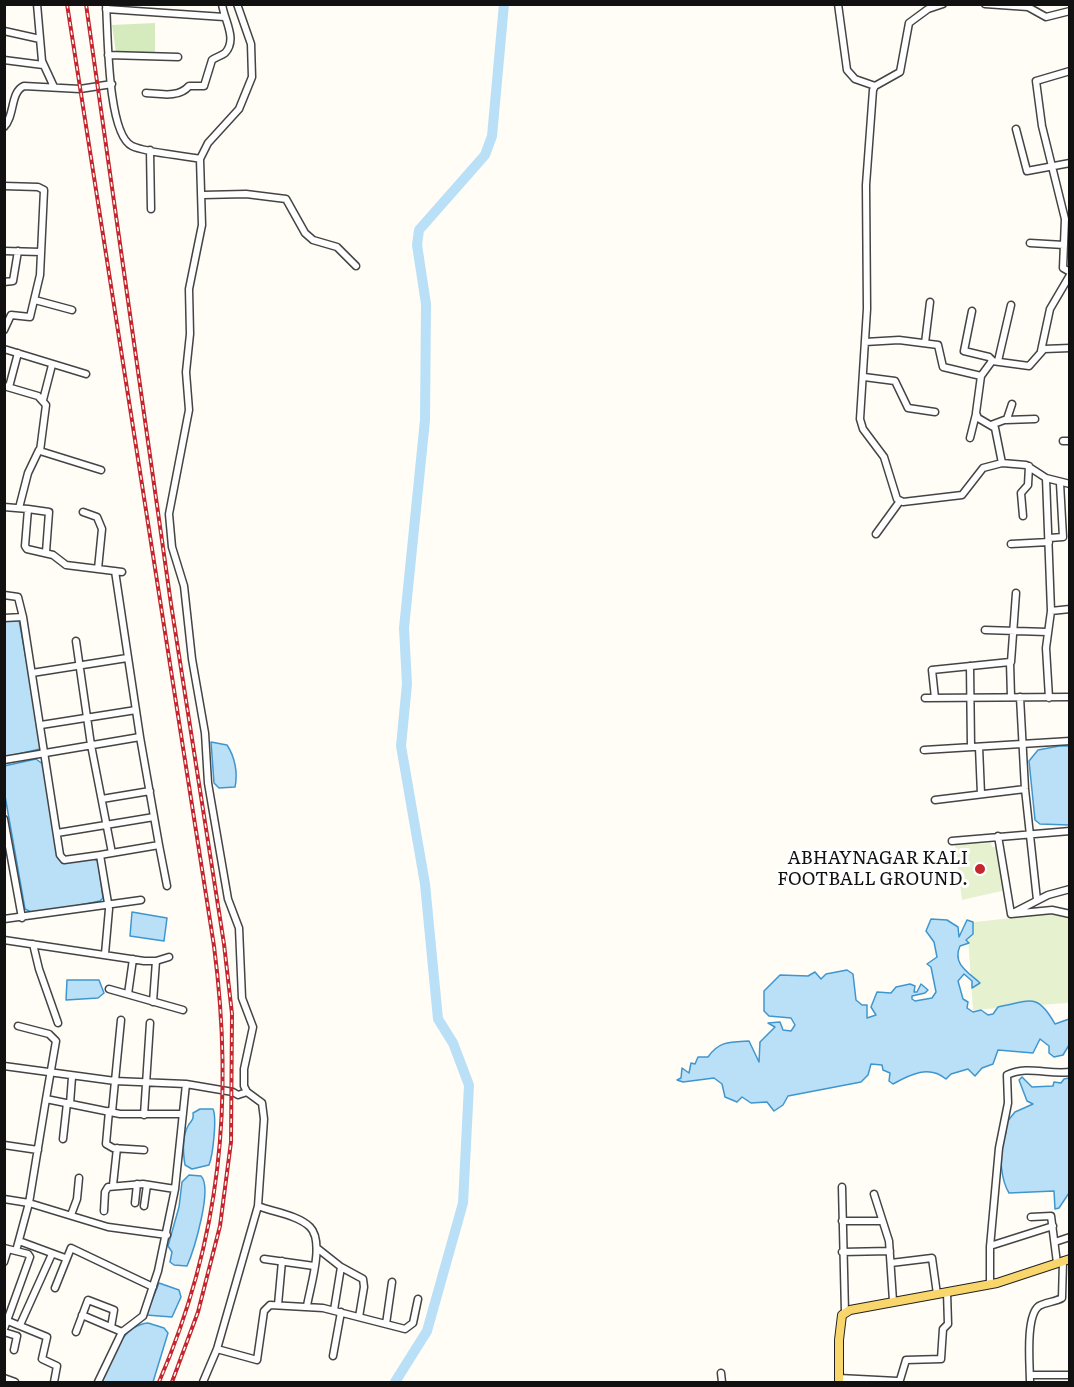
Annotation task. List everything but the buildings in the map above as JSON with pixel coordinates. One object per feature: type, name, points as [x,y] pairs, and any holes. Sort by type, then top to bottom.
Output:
[{"type":"main road","points":[[839,1380],[839,1340],[845,1312],[864,1305],[990,1284],[1063,1261]]},
{"type":"street","points":[[37,4],[43,65],[54,87]]},
{"type":"street","points":[[169,4],[169,13]]},
{"type":"street","points":[[146,93],[178,94],[185,92],[189,86],[204,86],[212,60],[224,54],[230,44],[230,31],[222,4]]},
{"type":"street","points":[[203,1383],[218,1349],[258,1206],[263,1108],[262,1103],[247,1092],[244,1086],[244,1069],[253,1027],[242,998],[239,928],[228,899],[206,769],[205,733],[192,659],[184,586],[172,547],[170,514],[189,410],[186,372],[190,334],[189,289],[201,238],[203,195],[197,158],[239,110],[249,89],[252,76],[251,44],[237,4]]},
{"type":"street","points":[[838,4],[847,70],[855,79],[875,86],[900,72],[909,23],[928,9],[943,4]]},
{"type":"street","points":[[985,4],[1029,7],[1046,17],[1070,10]]},
{"type":"street","points":[[197,158],[132,146],[123,137],[108,55],[106,7],[224,17]]},
{"type":"street","points":[[4,31],[40,39]]},
{"type":"street","points":[[108,55],[177,57]]},
{"type":"street","points":[[4,60],[43,65]]},
{"type":"street","points":[[972,310],[964,351],[996,361],[1030,366],[1041,351],[1050,309],[1070,274],[1063,268],[1065,219],[1042,126],[1036,80],[1070,71]]},
{"type":"street","points":[[4,127],[12,115],[19,88],[34,85],[80,88],[112,84]]},
{"type":"street","points":[[875,86],[866,184],[865,342],[861,423],[884,457],[900,501]]},
{"type":"street","points":[[1016,129],[1026,171],[1070,163]]},
{"type":"street","points":[[150,150],[151,209]]},
{"type":"street","points":[[4,186],[43,188],[40,275],[35,300],[30,317],[11,315],[4,330]]},
{"type":"street","points":[[203,195],[252,194],[286,200],[305,233],[313,240],[337,247],[356,266]]},
{"type":"street","points":[[1030,243],[1064,245]]},
{"type":"street","points":[[4,282],[13,281],[18,251]]},
{"type":"street","points":[[4,252],[41,252]]},
{"type":"street","points":[[35,300],[72,310]]},
{"type":"street","points":[[925,343],[930,302]]},
{"type":"street","points":[[970,438],[981,376],[996,361],[1011,305]]},
{"type":"street","points":[[865,342],[925,343],[940,346],[943,367],[981,376]]},
{"type":"street","points":[[1041,351],[1058,346],[1070,348]]},
{"type":"street","points":[[4,349],[86,374]]},
{"type":"street","points":[[18,353],[7,387],[43,400]]},
{"type":"street","points":[[19,508],[28,473],[39,450],[47,410],[43,400],[52,365]]},
{"type":"street","points":[[864,377],[895,381],[908,408],[935,412]]},
{"type":"street","points":[[1006,420],[1012,404]]},
{"type":"street","points":[[976,413],[978,418],[995,428],[1002,463]]},
{"type":"street","points":[[992,425],[1006,420],[1035,418]]},
{"type":"street","points":[[39,450],[101,470]]},
{"type":"street","points":[[900,501],[910,503],[962,495],[982,468],[1002,463],[1029,466],[1046,478],[1070,484]]},
{"type":"street","points":[[1023,516],[1021,493],[1028,485],[1029,466]]},
{"type":"street","points":[[1046,478],[1051,611],[1047,632],[1049,699]]},
{"type":"street","points":[[1011,544],[1063,537],[1060,483]]},
{"type":"street","points":[[876,534],[900,501]]},
{"type":"street","points":[[4,507],[49,512],[46,552]]},
{"type":"street","points":[[28,509],[26,548],[46,552],[66,565],[119,572],[127,658],[167,886]]},
{"type":"street","points":[[83,512],[97,517],[101,524],[98,569]]},
{"type":"street","points":[[1011,697],[1011,662],[1017,593]]},
{"type":"street","points":[[4,595],[18,597],[23,617],[60,855],[64,860],[159,845]]},
{"type":"street","points":[[1051,611],[1070,609]]},
{"type":"street","points":[[4,618],[23,617]]},
{"type":"street","points":[[985,630],[1047,632]]},
{"type":"street","points":[[76,641],[91,745],[112,853]]},
{"type":"street","points":[[32,673],[127,658]]},
{"type":"street","points":[[935,698],[932,670],[1011,662]]},
{"type":"street","points":[[970,666],[971,747]]},
{"type":"street","points":[[1020,697],[1024,789],[1037,900]]},
{"type":"street","points":[[925,698],[1049,699],[1070,697]]},
{"type":"street","points":[[41,724],[136,710]]},
{"type":"street","points":[[4,760],[140,737]]},
{"type":"street","points":[[924,750],[1070,741]]},
{"type":"street","points":[[979,747],[981,794]]},
{"type":"street","points":[[935,800],[1024,789]]},
{"type":"street","points":[[102,799],[150,791]]},
{"type":"street","points":[[57,832],[154,817]]},
{"type":"street","points":[[4,819],[7,853],[22,918]]},
{"type":"street","points":[[952,841],[1070,831]]},
{"type":"street","points":[[998,836],[1011,915]]},
{"type":"street","points":[[100,855],[108,904],[105,954]]},
{"type":"street","points":[[4,881],[14,879]]},
{"type":"street","points":[[1011,915],[1037,900],[1070,889]]},
{"type":"street","points":[[4,920],[141,900]]},
{"type":"street","points":[[1011,915],[1052,910],[1070,914]]},
{"type":"street","points":[[4,940],[133,959],[156,961],[169,957]]},
{"type":"street","points":[[33,944],[39,969],[58,1023]]},
{"type":"street","points":[[128,994],[133,959]]},
{"type":"street","points":[[153,1002],[156,961]]},
{"type":"street","points":[[109,989],[183,1010]]},
{"type":"street","points":[[121,1020],[115,1082],[105,1141],[108,1146],[144,1150]]},
{"type":"street","points":[[144,1115],[150,1023]]},
{"type":"street","points":[[16,1251],[29,1203],[56,1046],[54,1037],[18,1026]]},
{"type":"street","points":[[4,1066],[115,1082],[186,1084],[228,1091],[238,1095],[247,1092]]},
{"type":"street","points":[[990,1284],[990,1246],[999,1148],[1008,1104],[1007,1075],[1034,1069],[1053,1074],[1070,1072]]},
{"type":"street","points":[[63,1139],[72,1077]]},
{"type":"street","points":[[98,1383],[122,1332],[143,1316],[153,1287],[167,1235],[175,1189],[186,1084]]},
{"type":"street","points":[[46,1099],[111,1112],[144,1115],[183,1114]]},
{"type":"street","points":[[4,1145],[38,1150]]},
{"type":"street","points":[[113,1185],[117,1148]]},
{"type":"street","points":[[72,1215],[77,1199],[79,1178]]},
{"type":"street","points":[[104,1211],[105,1191],[113,1185],[137,1184],[175,1189]]},
{"type":"street","points":[[135,1203],[137,1184]]},
{"type":"street","points":[[144,1206],[147,1185]]},
{"type":"street","points":[[842,1188],[845,1312]]},
{"type":"street","points":[[874,1194],[890,1251],[893,1301]]},
{"type":"street","points":[[4,1199],[29,1203],[108,1227],[167,1235]]},
{"type":"street","points":[[258,1206],[310,1227],[317,1248],[307,1306]]},
{"type":"street","points":[[1030,1383],[1030,1336],[1035,1312],[1042,1305],[1062,1298],[1063,1261],[1055,1242],[1051,1215],[1031,1217]]},
{"type":"street","points":[[842,1221],[882,1221]]},
{"type":"street","points":[[990,1246],[1053,1226]]},
{"type":"street","points":[[1055,1242],[1070,1237]]},
{"type":"street","points":[[19,1241],[65,1258]]},
{"type":"street","points":[[4,1262],[6,1248],[30,1257],[7,1316],[4,1330],[17,1336],[14,1350]]},
{"type":"street","points":[[55,1288],[65,1258],[69,1250],[74,1248],[153,1287]]},
{"type":"street","points":[[317,1248],[341,1267],[360,1276],[364,1282],[359,1317]]},
{"type":"street","points":[[842,1252],[890,1251]]},
{"type":"street","points":[[20,1325],[52,1254]]},
{"type":"street","points":[[891,1263],[932,1258],[937,1294]]},
{"type":"street","points":[[264,1259],[314,1266]]},
{"type":"street","points":[[278,1305],[282,1261]]},
{"type":"street","points":[[333,1356],[341,1267]]},
{"type":"street","points":[[386,1324],[392,1282]]},
{"type":"street","points":[[839,1380],[898,1381],[906,1359],[941,1359],[943,1328],[948,1324],[947,1292]]},
{"type":"street","points":[[218,1349],[257,1360],[265,1308],[278,1305],[307,1306],[338,1311],[405,1329],[409,1328],[415,1318],[418,1299]]},
{"type":"street","points":[[76,1332],[87,1300],[114,1311],[111,1327]]},
{"type":"street","points":[[82,1315],[122,1332]]},
{"type":"street","points":[[7,1316],[20,1325],[48,1337],[42,1359],[57,1366],[54,1383]]},
{"type":"street","points":[[721,1373],[722,1383]]},
{"type":"street","points":[[1030,1375],[1070,1375]]},
{"type":"street","points":[[4,1378],[15,1383]]},
{"type":"green space","points":[[155,23],[155,52],[116,53],[112,25]]},
{"type":"green space","name":"ABHAYNAGAR KALI FOOTBALL GROUND.","points":[[991,843],[992,847],[997,847],[1006,890],[962,900],[955,845]]},
{"type":"green space","points":[[1063,912],[1069,916],[1069,1000],[1067,1003],[973,1010],[967,923]]},
{"type":"water","points":[[4,620],[19,620],[42,746],[40,749],[5,757]]},
{"type":"water","points":[[211,742],[227,745],[230,750],[236,771],[235,787],[219,788],[214,783]]},
{"type":"water","points":[[1069,746],[1069,825],[1040,824],[1035,820],[1029,761],[1038,750]]},
{"type":"water","points":[[36,759],[44,765],[62,863],[92,858],[98,861],[103,898],[100,901],[35,914],[25,909],[5,796],[4,766]]},
{"type":"water","points":[[132,912],[167,918],[164,941],[130,936]]},
{"type":"water","points":[[931,919],[947,920],[958,927],[959,937],[967,920],[973,922],[973,934],[966,940],[969,943],[960,946],[958,952],[962,967],[980,983],[972,988],[972,981],[964,974],[958,981],[963,999],[968,1002],[967,1008],[973,1012],[981,1010],[988,1015],[993,1014],[998,1007],[1026,1001],[1038,1003],[1055,1024],[1069,1019],[1069,1045],[1063,1055],[1054,1057],[1049,1053],[1049,1046],[1040,1039],[1033,1053],[998,1050],[993,1064],[982,1068],[975,1076],[968,1069],[951,1074],[946,1079],[933,1072],[927,1072],[913,1074],[893,1084],[889,1081],[890,1073],[883,1070],[882,1065],[871,1064],[868,1075],[861,1082],[788,1096],[783,1105],[774,1111],[767,1102],[751,1103],[742,1097],[737,1102],[725,1097],[722,1084],[714,1078],[683,1082],[677,1080],[681,1078],[682,1068],[689,1073],[691,1063],[695,1064],[698,1057],[708,1057],[716,1048],[726,1043],[749,1041],[759,1062],[760,1042],[775,1027],[768,1023],[780,1022],[783,1030],[791,1031],[795,1025],[791,1018],[769,1016],[764,1011],[764,991],[780,975],[808,976],[815,972],[821,979],[826,974],[847,970],[853,974],[856,1000],[862,1005],[867,1005],[867,1018],[876,1015],[871,1007],[877,992],[891,993],[896,987],[910,984],[915,986],[914,992],[917,992],[921,984],[928,990],[912,996],[912,999],[915,1001],[932,998],[936,992],[931,967],[927,964],[937,957],[934,942],[926,931]]},
{"type":"water","points":[[67,980],[99,980],[104,993],[98,998],[66,1000]]},
{"type":"water","points":[[1022,1077],[1032,1087],[1053,1086],[1054,1082],[1061,1083],[1064,1079],[1069,1078],[1069,1193],[1059,1208],[1055,1209],[1054,1191],[1009,1193],[1004,1182],[1001,1154],[1006,1123],[1015,1112],[1033,1104],[1027,1101],[1019,1080]]},
{"type":"water","points":[[200,1109],[213,1109],[215,1120],[213,1145],[209,1165],[192,1169],[185,1165],[184,1140],[186,1130],[193,1119],[193,1113]]},
{"type":"water","points":[[189,1175],[201,1176],[205,1193],[204,1206],[198,1234],[187,1266],[174,1265],[170,1262],[172,1252],[168,1246],[179,1207],[182,1182]]},
{"type":"water","points":[[159,1283],[179,1290],[181,1297],[172,1317],[146,1315]]},
{"type":"water","points":[[148,1323],[164,1328],[168,1333],[153,1382],[99,1382],[123,1337],[139,1325]]},
{"type":"waterway","points":[[395,1382],[427,1331],[463,1203],[469,1085],[453,1043],[438,1019],[425,884],[401,746],[407,684],[404,628],[425,420],[426,304],[417,245],[419,230],[485,155],[492,136],[504,4]]},
{"type":"railway","points":[[67,4],[214,946],[220,1003],[223,1059],[222,1114],[209,1222],[197,1275],[180,1329],[159,1382]]},
{"type":"railway","points":[[86,4],[171,604],[224,944],[232,1014],[231,1142],[220,1226],[198,1312],[172,1382]]},
{"type":"place","name":"ABHAYNAGAR KALI FOOTBALL GROUND.","points":[[980,869]]}]
